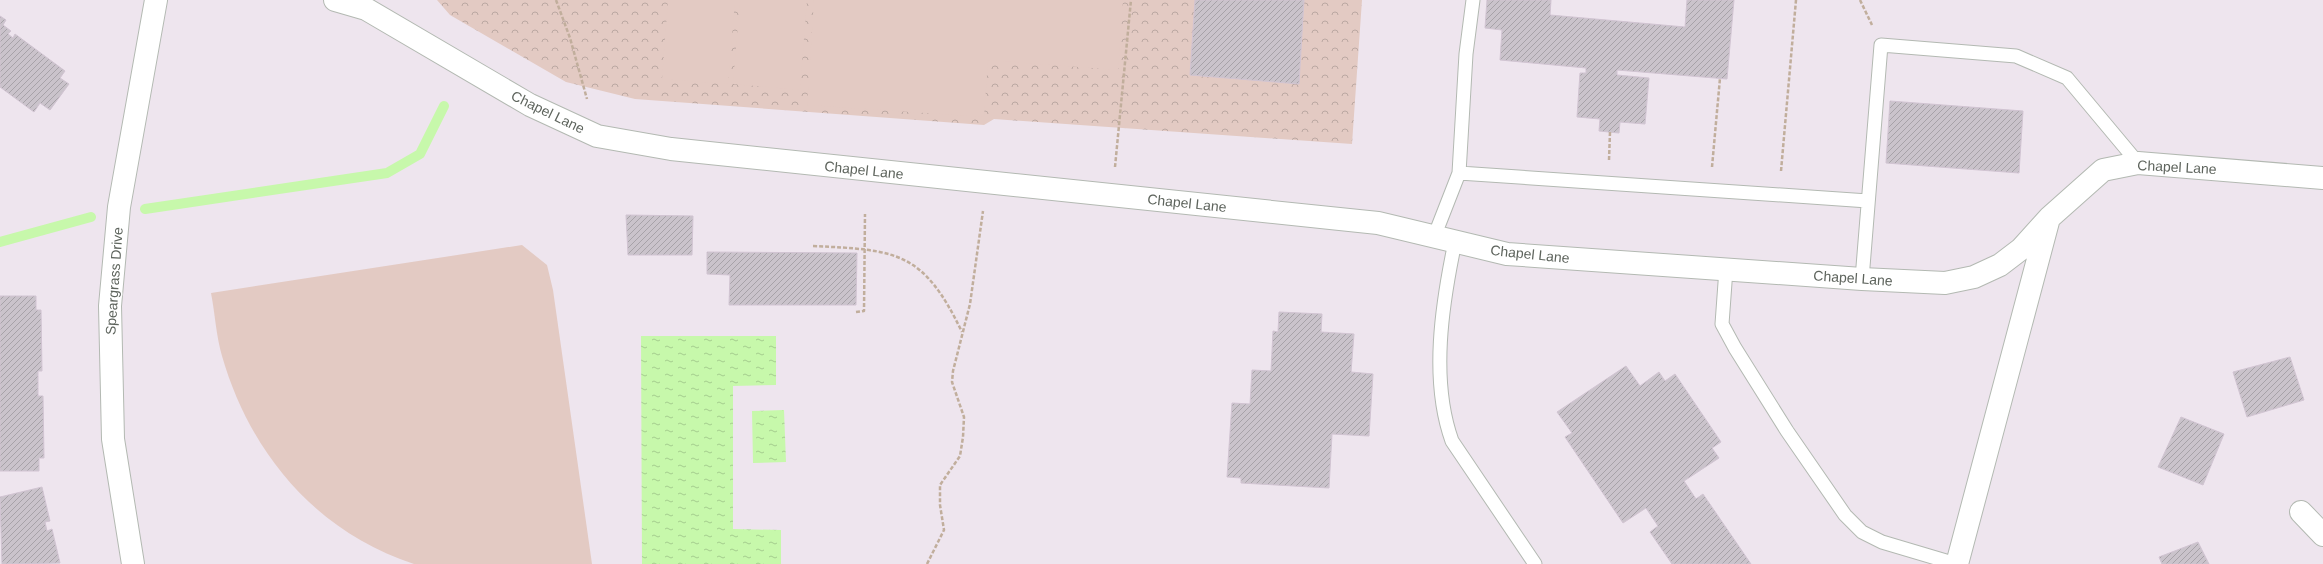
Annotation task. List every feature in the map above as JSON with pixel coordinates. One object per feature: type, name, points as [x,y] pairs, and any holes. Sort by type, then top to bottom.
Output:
[{"type":"street","name":"Speargrass Drive","points":[[134,564],[113,439],[110,306],[119,207],[156,0]]},
{"type":"street","name":"Chapel Lane","points":[[335,0],[366,9],[530,105],[597,136],[671,149],[1378,223],[1507,254],[1862,279],[1945,282],[1974,277],[2000,265],[2021,249],[2049,218],[2103,170],[2138,163],[2323,178]]},
{"type":"street","points":[[1957,564],[2049,218]]},
{"type":"street","points":[[2301,512],[2323,535]]},
{"type":"lane","points":[[1473,0],[1466,54],[1459,173],[1445,239],[1447,282],[1441,350],[1440,385],[1444,420],[1452,441],[1535,564]]},
{"type":"lane","points":[[1862,279],[1881,45],[2016,56],[2066,78],[2138,163]]},
{"type":"lane","points":[[1459,173],[1868,201]]},
{"type":"lane","points":[[1726,269],[1722,324],[1735,348],[1787,432],[1845,515],[1862,532],[1882,542],[1957,564]]},
{"type":"path","points":[[556,0],[570,38],[597,136]]},
{"type":"path","points":[[1113,195],[1131,0]]},
{"type":"path","points":[[1779,195],[1796,0]]},
{"type":"path","points":[[1710,190],[1720,78]]},
{"type":"path","points":[[926,564],[944,530],[940,505],[940,484],[960,456],[963,437],[964,417],[952,382],[962,332],[970,304],[986,182]]},
{"type":"path","points":[[856,312],[864,311],[865,214]]},
{"type":"path","points":[[813,246],[864,248],[892,253],[911,262],[945,298],[962,332]]},
{"type":"green space","points":[[437,0],[1362,0],[1352,144],[994,119],[984,125],[635,99],[566,82],[450,15]]},
{"type":"green space","points":[[668,0],[735,0],[728,84],[662,79]]},
{"type":"green space","points":[[740,0],[807,0],[800,90],[733,84]]},
{"type":"green space","points":[[814,0],[1123,0],[1118,70],[988,60],[984,117],[807,105]]},
{"type":"green space","points":[[522,245],[547,265],[553,290],[592,564],[414,564],[379,550],[347,532],[318,510],[292,484],[269,456],[250,425],[234,391],[220,348],[211,293]]},
{"type":"water","points":[[641,336],[776,336],[776,385],[733,386],[733,529],[781,530],[781,564],[642,564]]},
{"type":"water","points":[[784,410],[786,462],[753,463],[752,411]]},
{"type":"building","points":[[1195,0],[1304,0],[1299,84],[1190,75]]},
{"type":"building","points":[[1487,0],[1551,0],[1550,15],[1685,27],[1687,0],[1734,0],[1727,79],[1617,70],[1617,75],[1649,78],[1645,124],[1620,122],[1619,133],[1599,131],[1600,119],[1577,117],[1580,73],[1586,73],[1586,68],[1500,60],[1502,30],[1485,28]]},
{"type":"building","points":[[0,16],[6,20],[3,25],[11,31],[8,34],[13,38],[15,34],[65,71],[60,78],[69,84],[50,110],[40,103],[34,112],[0,87]]},
{"type":"building","points":[[1890,101],[2023,111],[2019,173],[1886,163]]},
{"type":"building","points":[[626,215],[693,216],[692,255],[628,255]]},
{"type":"building","points":[[707,252],[857,253],[856,305],[729,305],[730,275],[707,274]]},
{"type":"building","points":[[0,296],[36,296],[36,310],[41,310],[42,371],[38,371],[38,396],[43,396],[44,458],[39,458],[39,471],[0,471]]},
{"type":"building","points":[[1279,312],[1322,314],[1321,332],[1354,334],[1351,372],[1373,374],[1369,436],[1332,434],[1329,488],[1241,483],[1241,478],[1227,477],[1232,403],[1250,404],[1252,370],[1271,371],[1273,331],[1278,332]]},
{"type":"building","points":[[2290,357],[2304,400],[2247,417],[2233,372]]},
{"type":"building","points":[[1626,366],[1640,386],[1659,372],[1665,381],[1675,374],[1721,442],[1712,448],[1719,458],[1684,481],[1696,499],[1703,494],[1751,564],[1672,564],[1650,532],[1658,526],[1646,508],[1623,523],[1565,437],[1572,433],[1557,412]]},
{"type":"building","points":[[2181,417],[2224,434],[2203,485],[2158,467]]},
{"type":"building","points":[[42,487],[50,521],[45,522],[47,531],[52,529],[60,563],[2,564],[0,497]]},
{"type":"building","points":[[2198,542],[2209,564],[2162,564],[2159,557]]},
{"type":"waterway","points":[[145,209],[387,173],[420,154],[444,106]]},
{"type":"waterway","points":[[0,242],[91,217]]}]
